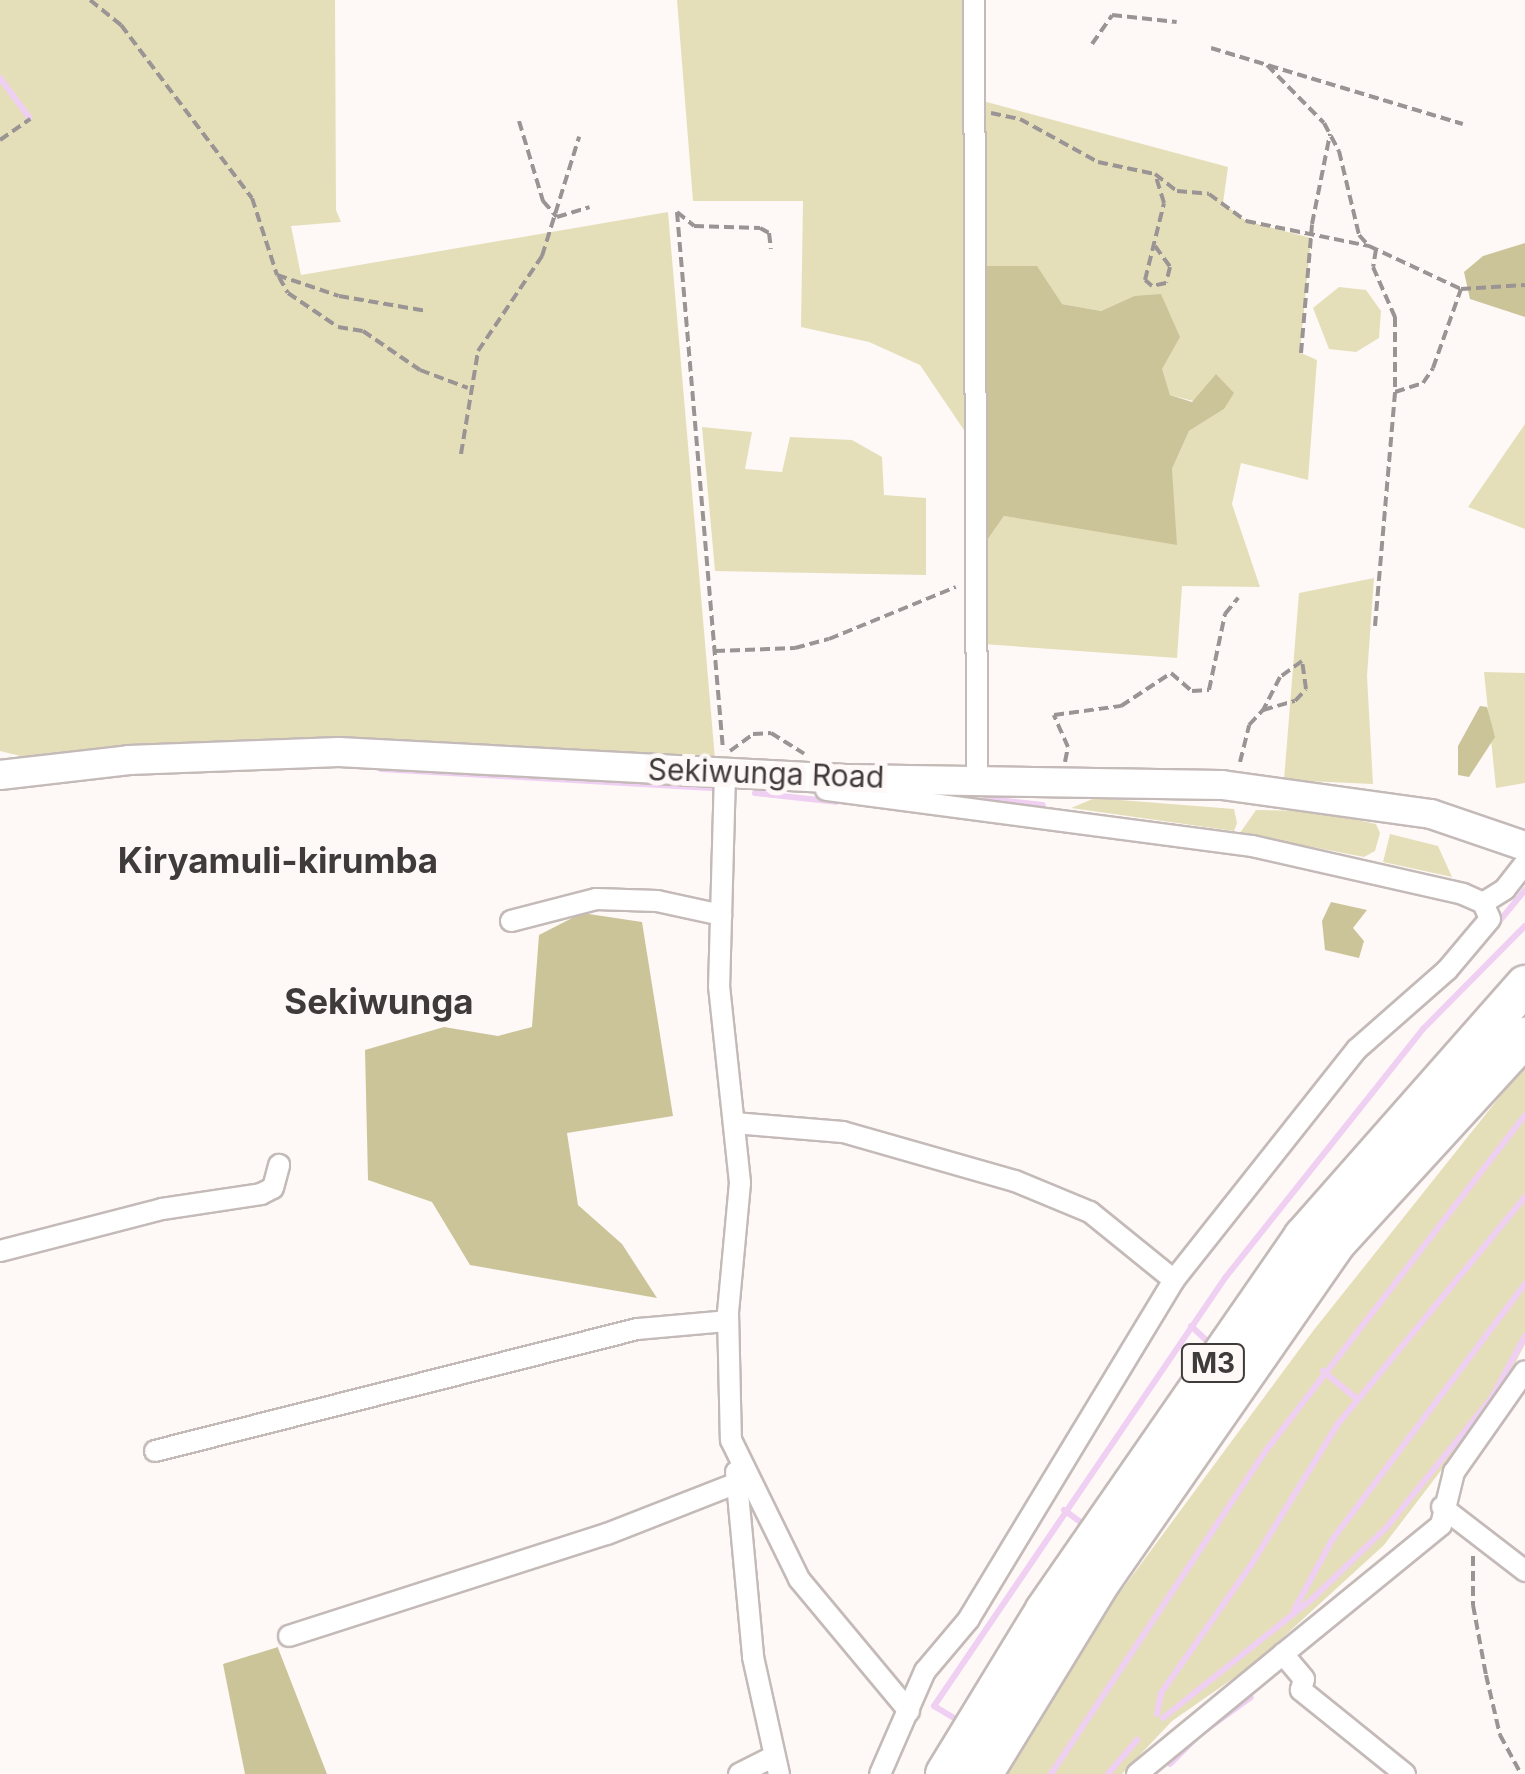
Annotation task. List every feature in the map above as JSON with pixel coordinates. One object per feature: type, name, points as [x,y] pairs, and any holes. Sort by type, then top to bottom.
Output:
[{"type":"highway","name":"M3","points":[[946,1774],[1045,1610],[1303,1236],[1525,985]]},
{"type":"highway","name":"M3","points":[[982,1774],[1102,1580],[1338,1242],[1525,1037]]},
{"type":"main road","name":"Sekiwunga Road","points":[[0,775],[129,760],[339,752],[725,774],[1061,779],[1239,787],[1430,814],[1525,846]]},
{"type":"street","points":[[974,0],[977,780]]},
{"type":"street","points":[[738,1774],[776,1765],[752,1657],[731,1440],[728,1321],[740,1184],[719,986],[725,774],[1252,846],[1396,876],[1483,903],[1490,918],[1476,936],[1357,1049],[1174,1280],[969,1619],[926,1671],[880,1774]]},
{"type":"street","points":[[1483,903],[1506,889],[1525,863]]},
{"type":"street","points":[[511,921],[611,898],[721,915]]},
{"type":"street","points":[[734,1123],[842,1132],[1015,1180],[1090,1212],[1174,1280]]},
{"type":"street","points":[[0,1251],[162,1209],[261,1194],[272,1188],[279,1166]]},
{"type":"street","points":[[156,1451],[638,1329],[728,1321]]},
{"type":"street","points":[[1137,1774],[1441,1524],[1442,1507],[1454,1472],[1525,1371]]},
{"type":"street","points":[[731,1440],[800,1579],[909,1711]]},
{"type":"street","points":[[288,1636],[606,1534],[737,1483]]},
{"type":"street","points":[[1442,1507],[1525,1571]]},
{"type":"street","points":[[1283,1654],[1304,1679],[1301,1690],[1405,1774]]},
{"type":"path","points":[[90,0],[121,25],[252,198],[277,274],[288,293],[338,327],[363,331],[420,370],[468,388]]},
{"type":"path","points":[[1092,44],[1112,15],[1177,22]]},
{"type":"path","points":[[1212,48],[1463,124]]},
{"type":"path","points":[[1267,66],[1330,134],[1359,235],[1369,246]]},
{"type":"path","points":[[974,108],[1020,119],[1098,162],[1155,174],[1177,191],[1209,194],[1246,221],[1311,238],[1369,246],[1461,289],[1525,285]]},
{"type":"path","points":[[0,140],[30,119]]},
{"type":"path","points":[[519,121],[543,201],[557,217]]},
{"type":"path","points":[[1301,354],[1311,238],[1330,134]]},
{"type":"path","points":[[461,454],[468,388],[478,351],[542,256],[579,138]]},
{"type":"path","points":[[1155,174],[1164,203],[1145,280],[1152,286],[1166,283],[1170,267],[1155,246]]},
{"type":"path","points":[[557,217],[589,206]]},
{"type":"path","points":[[725,774],[677,212],[694,226],[760,228],[769,232],[771,249]]},
{"type":"path","points":[[1376,249],[1373,268],[1395,317],[1395,392],[1376,626]]},
{"type":"path","points":[[277,274],[338,296],[427,311]]},
{"type":"path","points":[[1395,392],[1423,383],[1433,368],[1461,289]]},
{"type":"path","points":[[715,651],[795,648],[829,639],[872,626],[891,609],[922,603],[977,576]]},
{"type":"path","points":[[1061,779],[1068,747],[1054,714],[1121,706],[1171,673],[1192,691],[1208,690],[1225,614],[1238,598]]},
{"type":"path","points":[[1239,787],[1250,726],[1280,677],[1302,662],[1306,689],[1295,701],[1262,710]]},
{"type":"path","points":[[1462,1523],[1473,1556],[1473,1604],[1500,1735],[1521,1774]]},
{"type":"shaded area","points":[[0,0],[335,0],[336,210],[341,222],[291,226],[301,275],[668,212],[715,759],[436,741],[111,746],[33,759],[0,751]]},
{"type":"shaded area","points":[[677,0],[963,0],[966,433],[920,365],[869,342],[801,327],[803,201],[693,201]]},
{"type":"shaded area","points":[[983,101],[1228,167],[1223,203],[1246,221],[1311,238],[1301,341],[1301,353],[1317,360],[1308,480],[1241,463],[1232,504],[1260,587],[1182,586],[1177,658],[983,644],[981,549],[1004,516],[1051,523],[1172,469],[1189,431],[1224,409],[1170,395],[1134,296],[1101,311],[1062,304],[981,266]]},
{"type":"shaded area","points":[[1525,243],[1525,317],[1470,299],[1464,272],[1483,256]]},
{"type":"shaded area","points":[[981,266],[1037,266],[1062,304],[1101,311],[1134,296],[1161,294],[1180,337],[1162,369],[1170,395],[1192,402],[1216,374],[1234,393],[1224,409],[1189,431],[1172,469],[1177,545],[1004,516],[981,549]]},
{"type":"shaded area","points":[[1339,287],[1366,290],[1381,311],[1379,338],[1356,352],[1329,349],[1313,308]]},
{"type":"shaded area","points":[[1525,424],[1525,529],[1468,507]]},
{"type":"shaded area","points":[[702,427],[752,432],[745,469],[782,472],[790,437],[852,440],[882,457],[884,495],[926,498],[926,575],[715,571]]},
{"type":"shaded area","points":[[1374,578],[1367,676],[1373,784],[1284,780],[1299,593]]},
{"type":"shaded area","points":[[1484,672],[1525,673],[1525,783],[1496,788]]},
{"type":"shaded area","points":[[1480,706],[1487,707],[1495,737],[1469,777],[1458,775],[1458,746]]},
{"type":"shaded area","points":[[1095,798],[1234,809],[1237,823],[1234,831],[1071,808]]},
{"type":"shaded area","points":[[1256,810],[1314,811],[1376,824],[1380,833],[1375,851],[1364,857],[1240,833]]},
{"type":"shaded area","points":[[1390,834],[1438,846],[1452,877],[1383,862]]},
{"type":"shaded area","points":[[1331,902],[1367,910],[1353,928],[1364,941],[1359,958],[1325,950],[1322,921]]},
{"type":"shaded area","points":[[582,913],[642,922],[673,1116],[567,1133],[578,1205],[622,1244],[657,1298],[470,1265],[432,1202],[368,1180],[365,1050],[444,1027],[498,1036],[532,1027],[539,935]]},
{"type":"shaded area","points":[[1525,1065],[1525,1344],[1498,1396],[1384,1545],[1254,1664],[1172,1721],[1122,1774],[995,1774],[1067,1664],[1313,1331]]},
{"type":"shaded area","points":[[278,1647],[327,1774],[245,1774],[223,1664]]},
{"type":"waterway","points":[[0,78],[29,117]]},
{"type":"waterway","points":[[381,769],[715,788]]},
{"type":"waterway","points":[[755,793],[836,802]]},
{"type":"waterway","points":[[987,799],[1043,805]]},
{"type":"waterway","points":[[1497,924],[1525,890]]},
{"type":"waterway","points":[[954,1718],[934,1706],[1225,1278],[1423,1029],[1525,926]]},
{"type":"waterway","points":[[1051,1774],[1267,1449],[1525,1115]]},
{"type":"waterway","points":[[1157,1714],[1161,1693],[1251,1565],[1337,1425],[1525,1197]]},
{"type":"waterway","points":[[1294,1610],[1332,1540],[1525,1284]]},
{"type":"waterway","points":[[1191,1326],[1207,1341]]},
{"type":"waterway","points":[[1163,1718],[1312,1599],[1386,1528],[1491,1399],[1525,1336]]},
{"type":"waterway","points":[[1323,1371],[1358,1400]]},
{"type":"waterway","points":[[1064,1510],[1083,1524]]},
{"type":"waterway","points":[[1211,1726],[1251,1697]]},
{"type":"waterway","points":[[1170,1764],[1201,1733]]},
{"type":"waterway","points":[[1108,1774],[1137,1740]]},
{"type":"district","name":"Kiryamuli-kirumba","points":[[278,860]]},
{"type":"district","name":"Sekiwunga","points":[[379,1001]]}]
